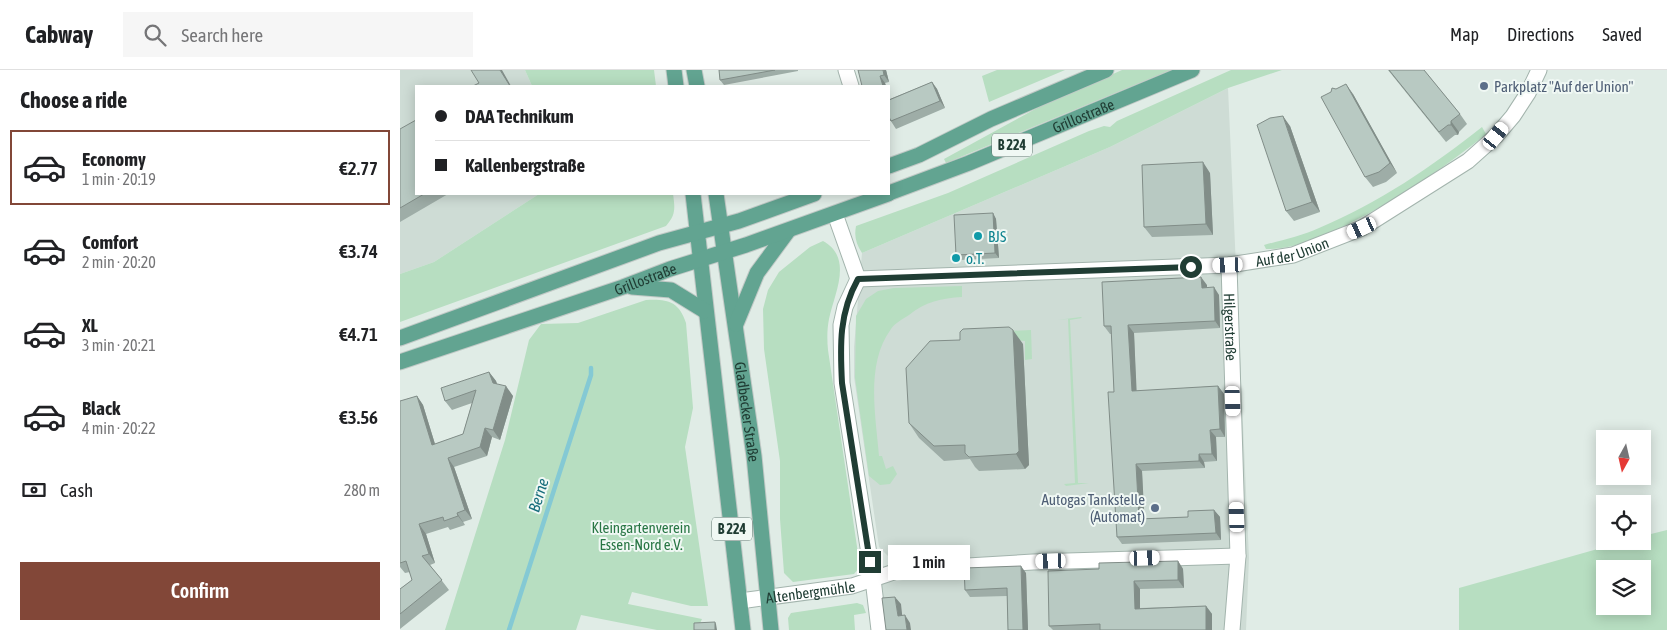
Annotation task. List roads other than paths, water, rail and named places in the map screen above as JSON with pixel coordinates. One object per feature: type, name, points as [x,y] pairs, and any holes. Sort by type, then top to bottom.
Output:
[{"type":"main road","points":[[674,70],[676,85]]},
{"type":"main road","points":[[694,70],[697,85]]},
{"type":"main road","name":"B 224","points":[[890,166],[919,155],[991,119],[1106,70]]},
{"type":"main road","name":"Grillostraße","points":[[890,193],[969,163],[1192,70]]},
{"type":"main road","name":"Gladbecker Straße","points":[[693,195],[743,630]]},
{"type":"main road","name":"Gladbecker Straße","points":[[716,195],[754,456],[771,630]]},
{"type":"main road","name":"Grillostraße","points":[[400,338],[659,243],[720,226],[811,195]]},
{"type":"main road","name":"Grillostraße","points":[[400,362],[623,287],[699,259],[788,231],[885,195]]},
{"type":"main road","points":[[736,324],[758,273],[788,231]]},
{"type":"main road","points":[[623,287],[671,290],[705,311]]},
{"type":"street","points":[[846,70],[851,85]]},
{"type":"street","name":"Auf der Union","points":[[858,279],[1228,265],[1293,255],[1332,242],[1370,223],[1468,161],[1496,136],[1528,93],[1539,70]]},
{"type":"street","points":[[835,214],[858,279],[845,307],[841,325],[842,383],[879,630]]},
{"type":"street","name":"Hilgerstraße","points":[[1228,265],[1238,556],[1232,630]]},
{"type":"street","name":"Altenbergmühle","points":[[740,601],[852,586],[900,570],[1032,562],[1238,556]]},
{"type":"waterway","name":"Berne","points":[[509,630],[591,375],[591,368]]},
{"type":"place","name":"Parkplatz \"Auf der Union\"","points":[[1484,86]]},
{"type":"place","name":"BJS","points":[[978,236]]},
{"type":"place","name":"o.T.","points":[[956,258]]},
{"type":"place","name":"Autogas Tankstelle (Automat)","points":[[1155,508]]},
{"type":"park label","name":"Kleingartenverein Essen-Nord e.V.","points":[[641,536]]}]
